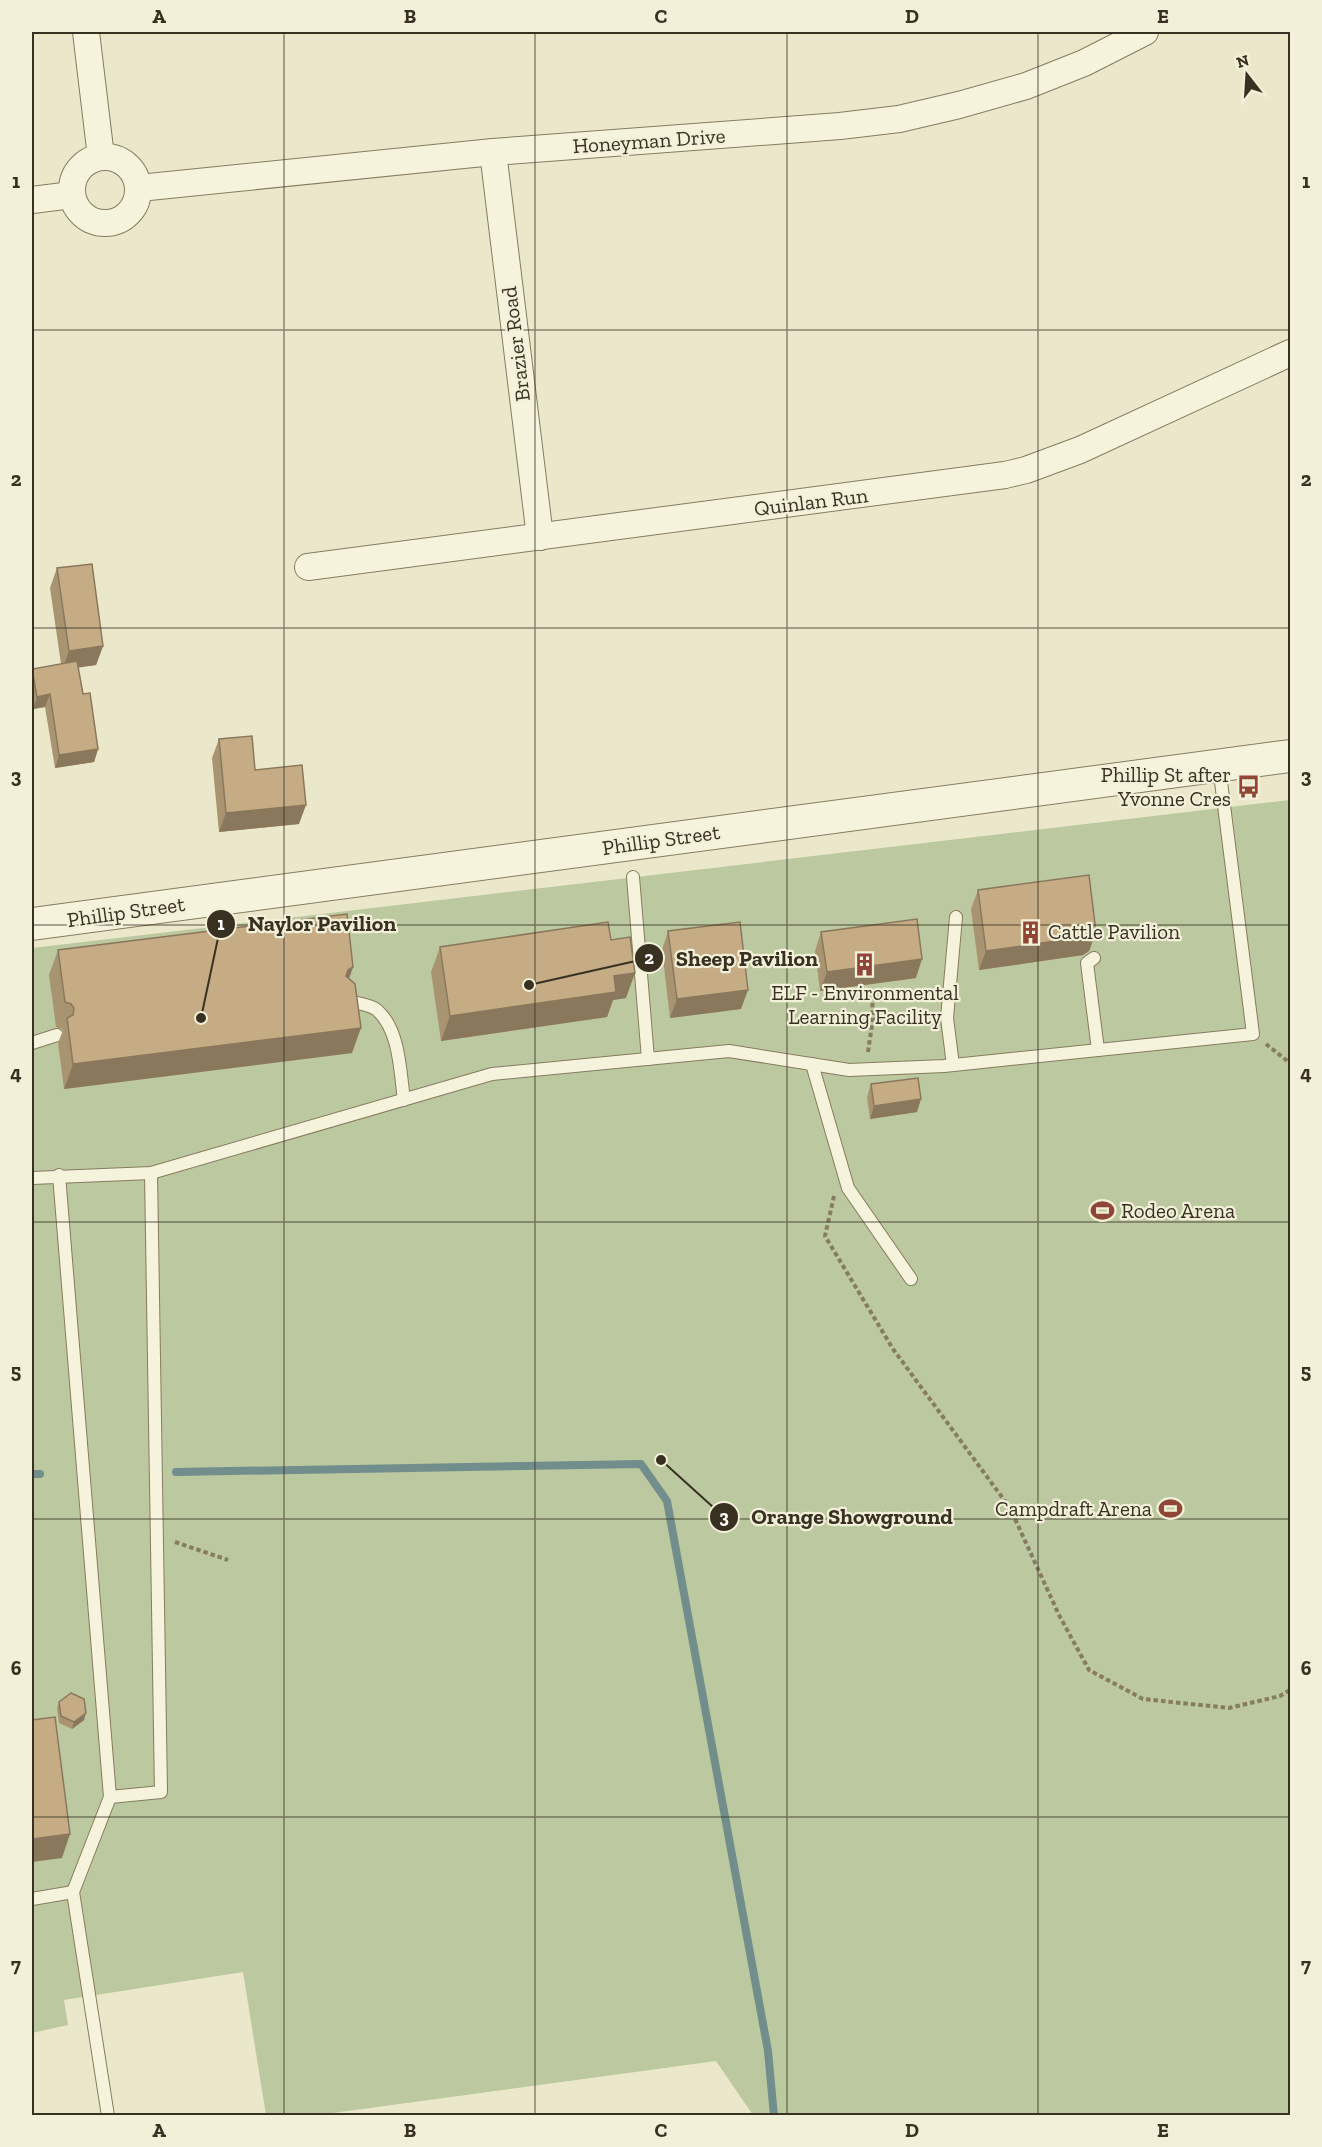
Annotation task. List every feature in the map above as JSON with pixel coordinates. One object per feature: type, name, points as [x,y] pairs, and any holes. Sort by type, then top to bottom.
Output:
[{"type":"street","points":[[86,32],[101,157]]},
{"type":"street","name":"Honeyman Drive","points":[[139,188],[493,152],[840,126],[898,118],[959,105],[1026,86],[1084,63],[1145,32]]},
{"type":"street","name":"Brazier Road","points":[[493,152],[540,537]]},
{"type":"street","points":[[101,157],[119,160],[127,165],[133,171],[139,188],[132,210],[112,223],[97,223],[83,215],[72,195],[77,173],[87,162],[101,157]]},
{"type":"street","points":[[32,200],[72,195]]},
{"type":"street","name":"Quinlan Run","points":[[309,567],[982,479],[1026,470],[1080,450],[1290,353]]},
{"type":"street","name":"Phillip Street","points":[[32,924],[1290,756]]},
{"type":"lane","points":[[32,1178],[59,1175],[151,1173],[492,1074],[729,1051],[812,1064],[866,1069],[952,1065],[1253,1034],[1218,765]]},
{"type":"lane","points":[[633,877],[648,1059]]},
{"type":"lane","points":[[952,1065],[947,1018],[956,917]]},
{"type":"lane","points":[[1094,957],[1087,963],[1098,1050]]},
{"type":"lane","points":[[345,1000],[376,1009],[390,1028],[404,1100]]},
{"type":"lane","points":[[32,1043],[57,1035]]},
{"type":"lane","points":[[812,1064],[848,1188],[911,1280]]},
{"type":"lane","points":[[110,1797],[161,1792],[151,1173]]},
{"type":"lane","points":[[59,1175],[110,1797],[73,1892],[108,2115]]},
{"type":"lane","points":[[32,1899],[73,1892]]},
{"type":"path","points":[[866,1069],[873,1018],[872,993]]},
{"type":"path","points":[[1253,1034],[1290,1063]]},
{"type":"path","points":[[840,1163],[825,1236],[894,1349],[1010,1508],[1059,1615],[1089,1670],[1143,1698],[1229,1708],[1280,1696],[1290,1690]]},
{"type":"path","points":[[157,1536],[228,1560]]},
{"type":"green space","points":[[1290,800],[1290,2115],[753,2115],[716,2061],[318,2115],[266,2115],[243,1972],[64,2000],[68,2025],[32,2033],[32,948]]},
{"type":"building","points":[[92,564],[103,646],[69,651],[57,568]]},
{"type":"building","points":[[77,661],[83,694],[90,693],[98,749],[59,755],[50,694],[37,697],[32,669]]},
{"type":"building","points":[[252,736],[255,770],[302,765],[306,805],[226,813],[219,739]]},
{"type":"building","name":"Cattle Pavilion","points":[[1089,875],[1096,932],[1090,936],[986,951],[978,890]]},
{"type":"building","points":[[347,914],[353,967],[348,970],[346,976],[355,984],[361,1028],[73,1064],[67,1018],[73,1015],[74,1008],[65,1002],[58,950]]},
{"type":"building","points":[[917,919],[922,959],[827,972],[821,932]]},
{"type":"building","points":[[608,922],[611,940],[630,937],[635,973],[614,976],[616,992],[450,1016],[440,947]]},
{"type":"building","points":[[740,922],[748,990],[677,999],[668,931]]},
{"type":"building","points":[[918,1078],[921,1099],[874,1106],[871,1084]]},
{"type":"building","points":[[71,1693],[84,1699],[86,1713],[74,1722],[61,1716],[59,1702]]},
{"type":"building","points":[[55,1717],[70,1834],[32,1839],[32,1720]]},
{"type":"waterway","points":[[176,1472],[641,1464],[667,1501],[768,2051],[774,2116]]},
{"type":"waterway","points":[[32,1474],[40,1474]]},
{"type":"place","name":"Phillip St after Yvonne Cres","points":[[1249,787]]},
{"type":"place","name":"Cattle Pavilion","points":[[1030,932]]},
{"type":"place","name":"ELF - Environmental Learning Facility","points":[[865,965]]},
{"type":"place","name":"Sheep Pavilion","points":[[529,985]]},
{"type":"place","name":"Naylor Pavilion","points":[[201,1018]]},
{"type":"place","name":"Rodeo Arena","points":[[1103,1211]]},
{"type":"place","name":"Orange Showground","points":[[661,1460]]},
{"type":"place","name":"Campdraft Arena","points":[[1170,1509]]}]
